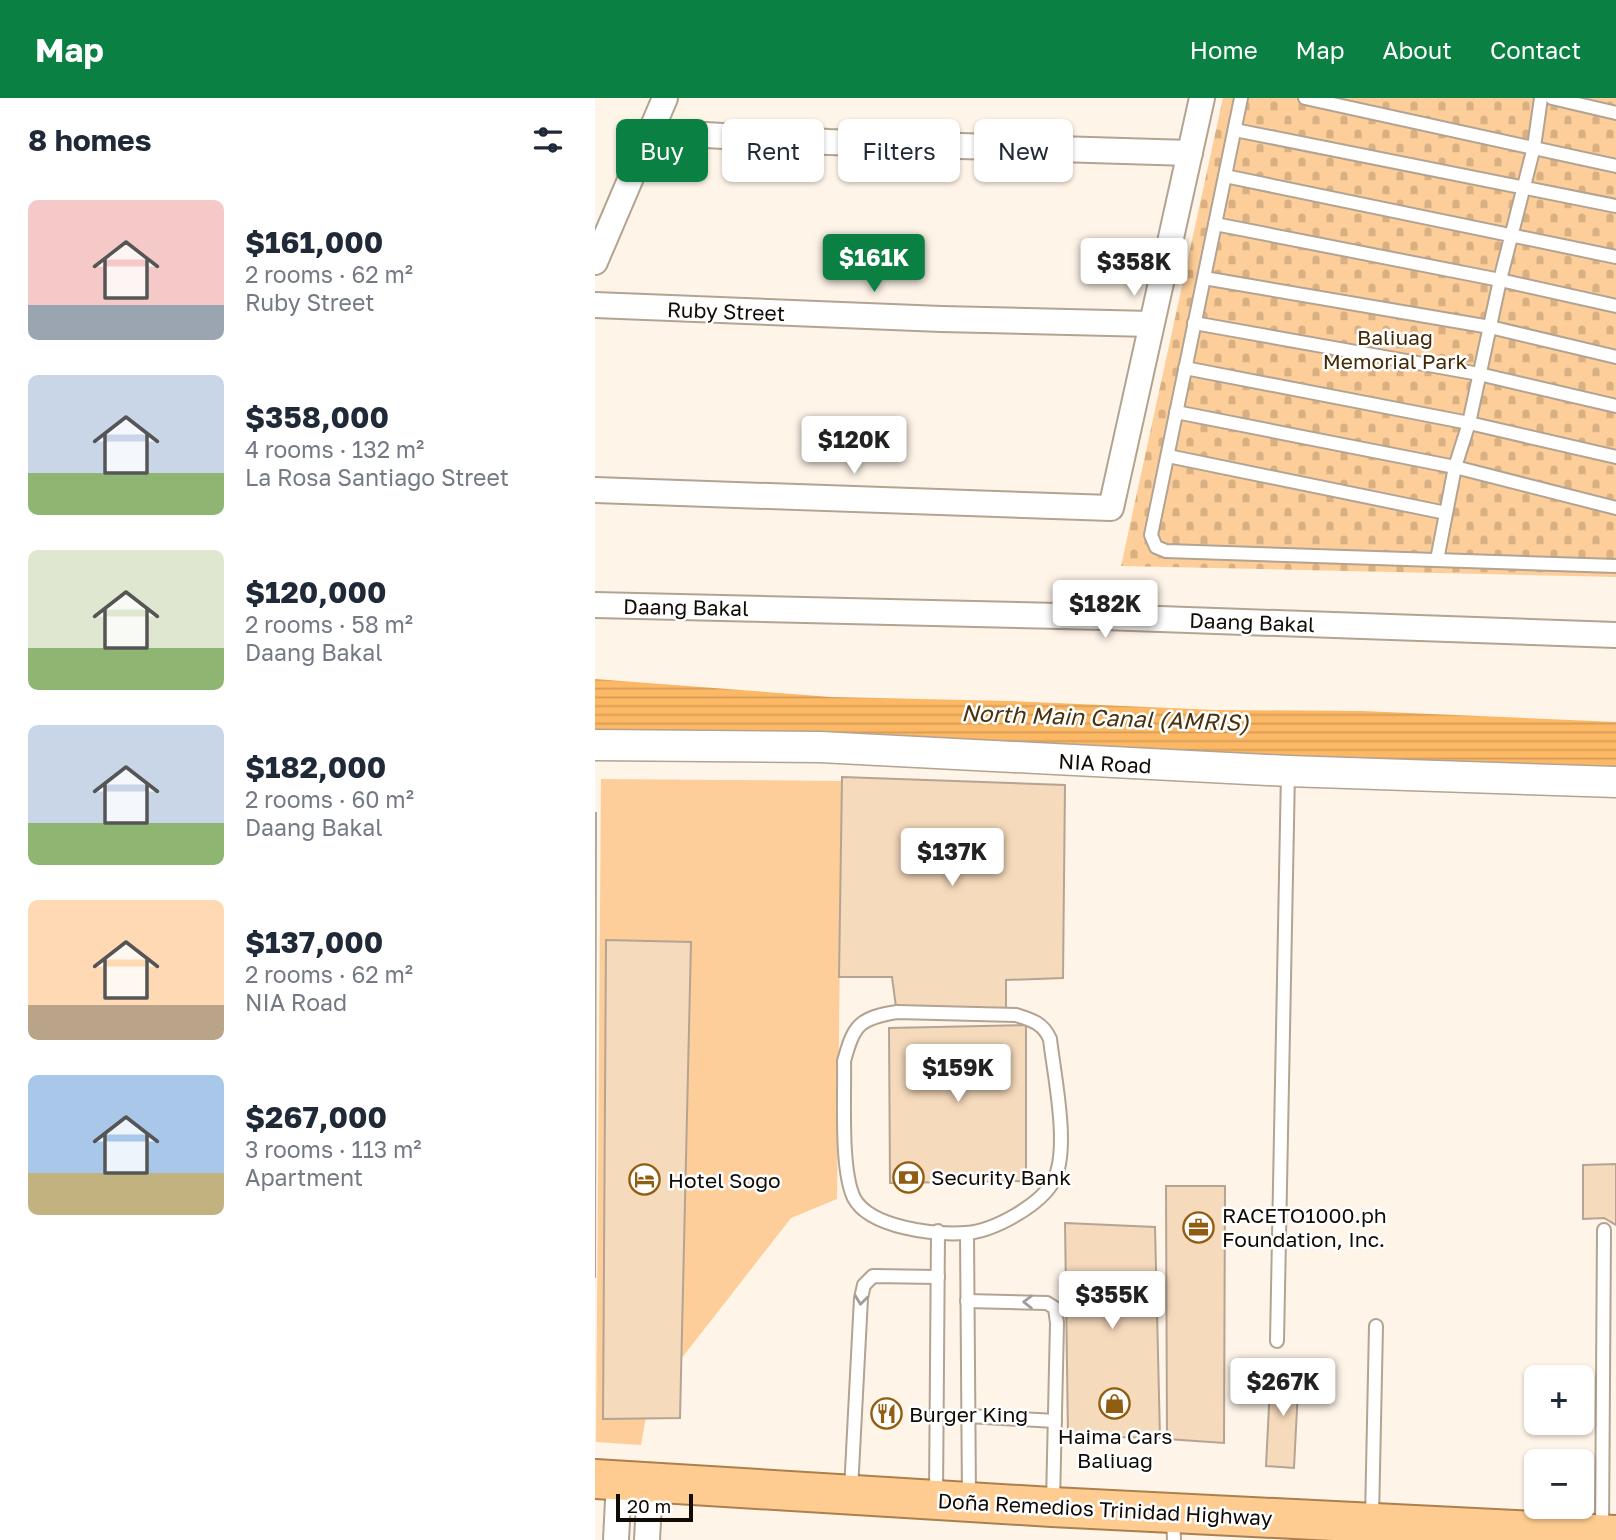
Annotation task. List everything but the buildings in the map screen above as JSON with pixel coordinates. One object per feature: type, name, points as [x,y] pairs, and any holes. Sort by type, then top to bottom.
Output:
[{"type":"highway","name":"Doña Remedios Trinidad Highway","points":[[621,1481],[1052,1507],[1173,1526],[1372,1522],[1587,1536]]},
{"type":"street","points":[[656,119],[665,98]]},
{"type":"street","points":[[595,490],[1111,508],[1202,98]]},
{"type":"street","points":[[708,135],[829,142],[1190,153]]},
{"type":"street","points":[[595,262],[629,182]]},
{"type":"street","name":"Ruby Street","points":[[595,305],[913,318],[1151,324]]},
{"type":"street","name":"Daang Bakal","points":[[595,605],[1104,617],[1616,635]]},
{"type":"street","name":"NIA Road","points":[[595,745],[820,747],[1287,771],[1616,782]]},
{"type":"street","points":[[616,1540],[621,1481]]},
{"type":"street","points":[[621,1481],[647,1540]]},
{"type":"lane","points":[[1241,98],[1151,535],[1157,548],[1166,551],[1616,566]]},
{"type":"lane","points":[[1305,98],[1616,166]]},
{"type":"lane","points":[[1437,560],[1455,467],[1469,423],[1500,280],[1534,147],[1541,98]]},
{"type":"lane","points":[[1552,98],[1616,113]]},
{"type":"lane","points":[[1235,130],[1616,206]]},
{"type":"lane","points":[[1225,176],[1616,257]]},
{"type":"lane","points":[[1215,224],[1500,280],[1616,306]]},
{"type":"lane","points":[[1204,278],[1490,327],[1616,357]]},
{"type":"lane","points":[[1194,323],[1479,374],[1616,406]]},
{"type":"lane","points":[[1185,368],[1469,423],[1616,457]]},
{"type":"lane","points":[[1176,412],[1455,467],[1616,508]]},
{"type":"lane","points":[[1168,456],[1446,513]]},
{"type":"lane","points":[[1276,1341],[1287,771]]},
{"type":"lane","points":[[897,1012],[1016,1015],[1035,1021],[1046,1030],[1050,1039],[1062,1151],[1054,1180],[1036,1203],[1003,1221],[967,1233],[901,1227],[863,1210],[855,1199],[846,1177],[844,1061],[855,1030],[873,1016],[897,1012]]},
{"type":"lane","points":[[1587,1536],[1604,1230]]},
{"type":"lane","points":[[938,1231],[938,1277],[952,1501]]},
{"type":"lane","points":[[952,1501],[968,1416],[967,1233]]},
{"type":"lane","points":[[851,1495],[861,1298],[864,1284],[873,1276],[938,1277]]},
{"type":"lane","points":[[967,1301],[1047,1303],[1055,1308],[1057,1323],[1052,1507]]},
{"type":"lane","points":[[1372,1522],[1376,1326]]},
{"type":"lane","points":[[968,1416],[1055,1421]]},
{"type":"green space","name":"Baliuag Memorial Park","points":[[1223,98],[1616,98],[1616,577],[1121,566]]},
{"type":"green space","points":[[601,779],[842,781],[837,1199],[791,1218],[649,1400],[641,1445],[596,1442]]},
{"type":"water","name":"North Main Canal (AMRIS)","points":[[595,679],[832,697],[1215,710],[1362,711],[1616,722],[1616,770],[595,734]]},
{"type":"place","name":"Security Bank","points":[[908,1177]]},
{"type":"place","name":"Hotel Sogo","points":[[645,1180]]},
{"type":"place","name":"RACETO1000.ph Foundation, Inc.","points":[[1199,1227]]},
{"type":"place","name":"Haima Cars Baliuag","points":[[1115,1404]]},
{"type":"place","name":"Burger King","points":[[886,1414]]}]
